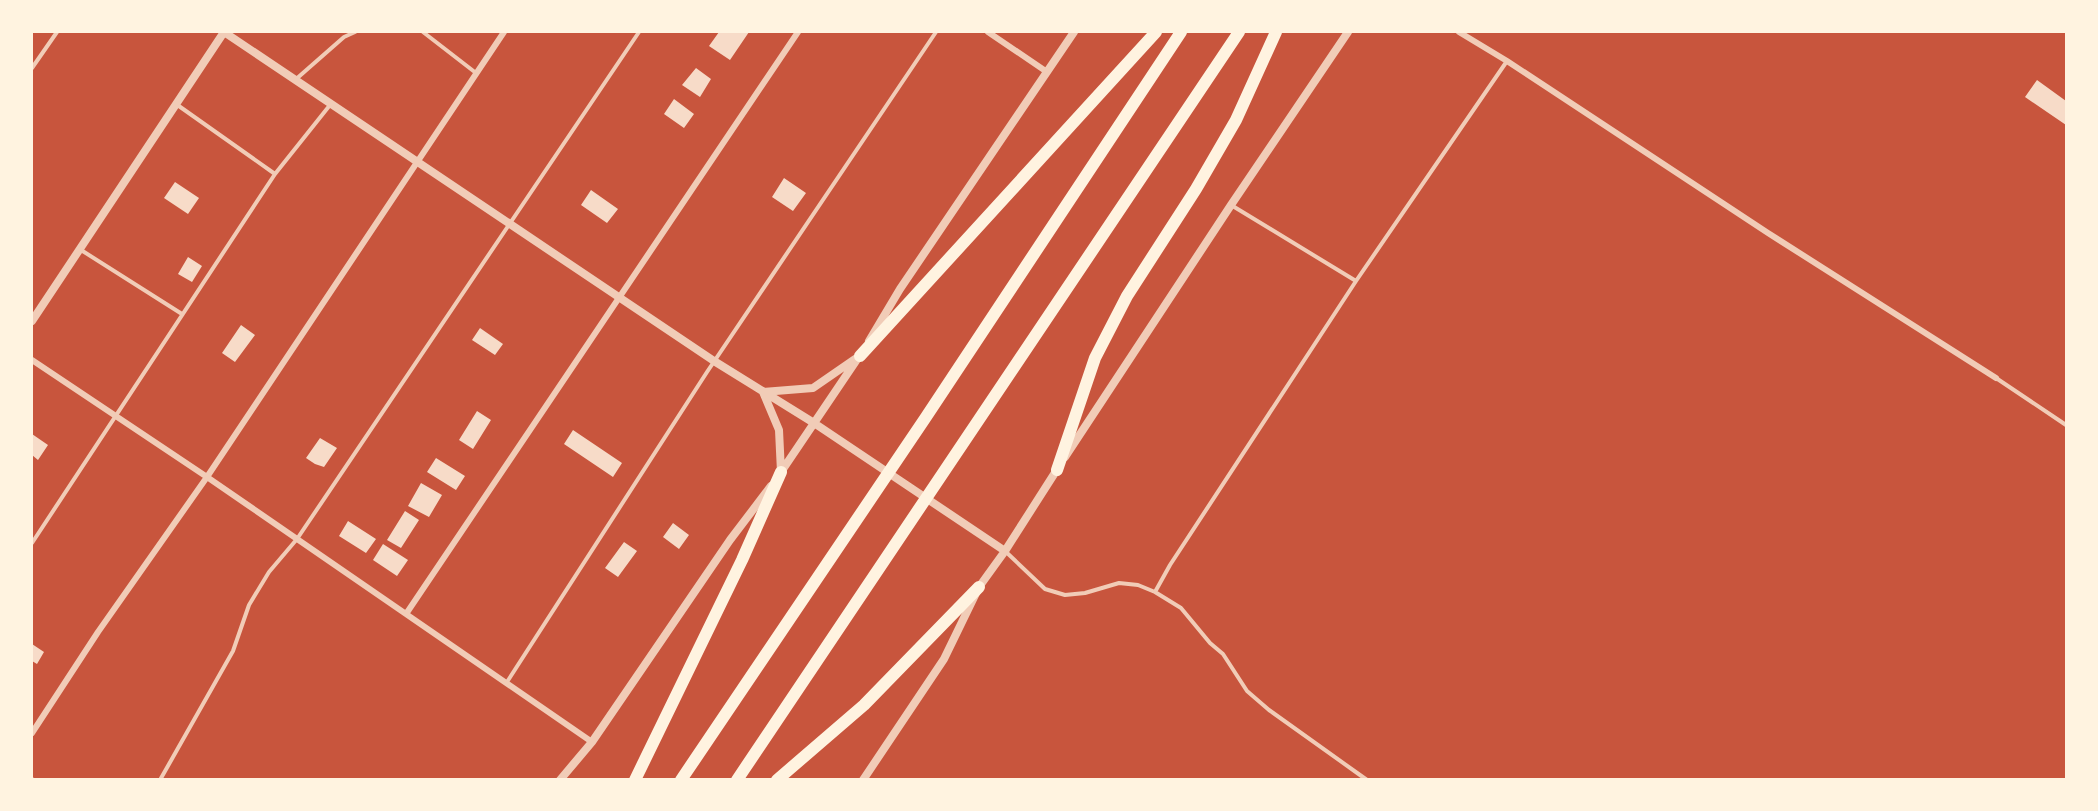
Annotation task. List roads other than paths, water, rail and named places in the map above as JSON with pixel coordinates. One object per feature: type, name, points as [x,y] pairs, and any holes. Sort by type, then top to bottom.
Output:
[{"type":"highway","points":[[860,356],[1156,32]]},
{"type":"highway","points":[[681,780],[926,417],[1181,32]]},
{"type":"highway","points":[[737,780],[1239,32]]},
{"type":"highway","points":[[1056,470],[1095,358],[1126,296],[1196,189],[1236,120],[1276,32]]},
{"type":"highway","points":[[634,780],[742,560],[781,472]]},
{"type":"highway","points":[[777,780],[864,705],[979,587]]},
{"type":"street","points":[[32,321],[224,32],[714,361],[814,423],[1005,551]]},
{"type":"street","points":[[32,734],[98,632],[207,477],[504,32]]},
{"type":"street","points":[[406,614],[798,32]]},
{"type":"street","points":[[988,32],[1047,72]]},
{"type":"street","points":[[560,780],[592,742],[730,540],[781,472],[860,356],[900,289],[1074,32]]},
{"type":"street","points":[[863,780],[944,659],[979,587],[1005,551],[1230,204],[1348,32]]},
{"type":"street","points":[[1460,32],[1768,233],[1996,378]]},
{"type":"street","points":[[763,392],[813,388],[860,356]]},
{"type":"street","points":[[32,360],[207,477],[592,742]]},
{"type":"street","points":[[763,392],[779,430],[781,472]]},
{"type":"lane","points":[[32,68],[57,32]]},
{"type":"lane","points":[[295,80],[344,37],[355,32]]},
{"type":"lane","points":[[423,32],[476,73]]},
{"type":"lane","points":[[160,780],[232,651],[249,605],[269,572],[297,539],[639,32]]},
{"type":"lane","points":[[507,682],[714,361],[936,32]]},
{"type":"lane","points":[[1155,592],[1170,565],[1356,282],[1507,61]]},
{"type":"lane","points":[[176,104],[275,174]]},
{"type":"lane","points":[[32,543],[275,174],[331,104]]},
{"type":"lane","points":[[1230,204],[1356,282]]},
{"type":"lane","points":[[81,249],[182,314]]},
{"type":"lane","points":[[1996,378],[2067,424]]},
{"type":"lane","points":[[1005,551],[1046,589],[1065,595],[1085,593],[1119,582],[1138,585],[1155,592],[1181,608],[1210,643],[1223,654],[1247,691],[1269,710],[1367,780]]}]
